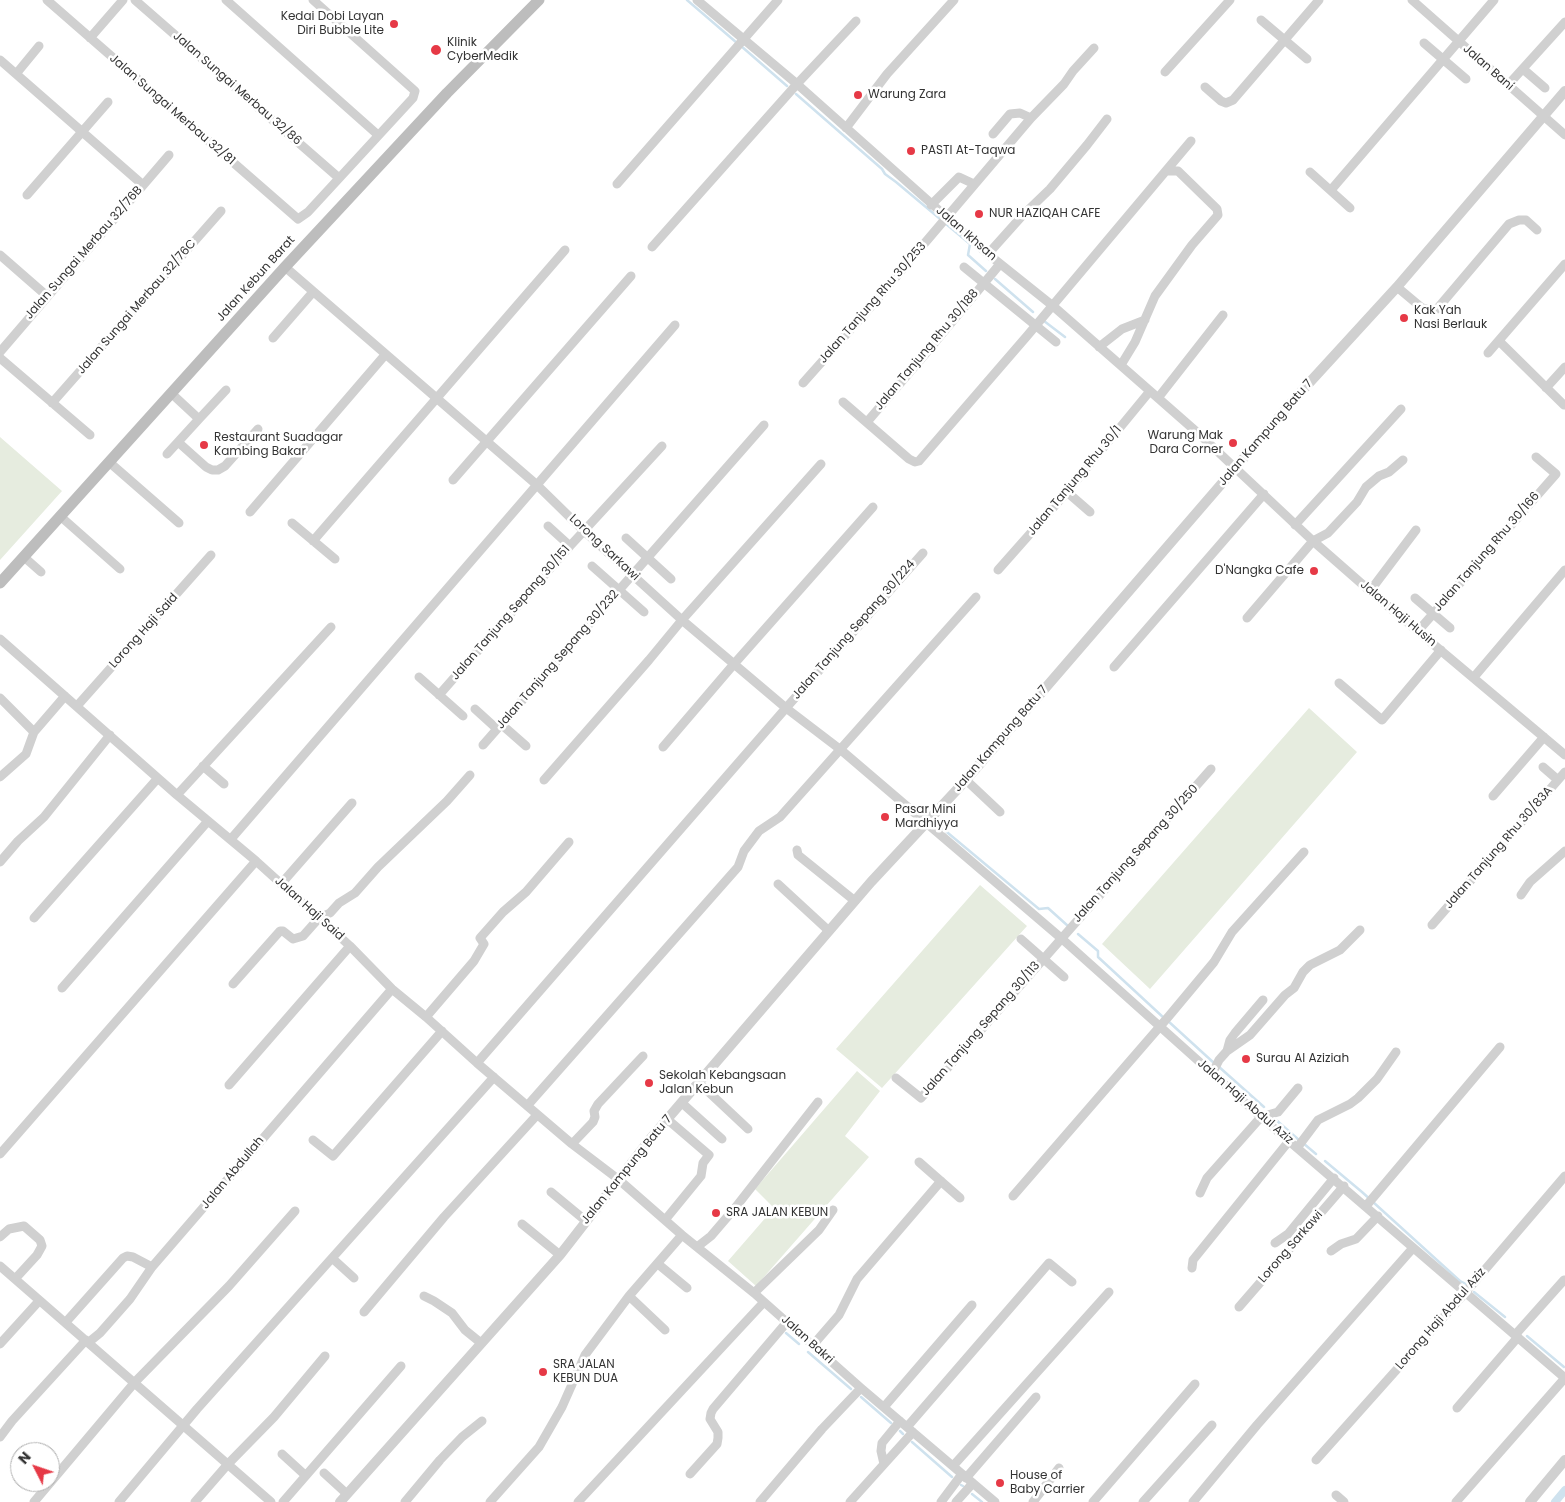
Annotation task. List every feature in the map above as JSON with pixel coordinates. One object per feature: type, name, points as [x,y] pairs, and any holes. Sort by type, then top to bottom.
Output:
[{"type":"main road","name":"Jalan Kebun Barat","points":[[0,582],[285,267],[447,93],[539,0]]},
{"type":"street","name":"Jalan Sungai Merbau 32/81","points":[[47,0],[298,219],[308,212],[339,178]]},
{"type":"street","points":[[90,38],[123,0]]},
{"type":"street","name":"Jalan Sungai Merbau 32/86","points":[[135,0],[339,178]]},
{"type":"street","points":[[226,0],[378,135]]},
{"type":"street","points":[[313,0],[415,91],[413,98],[339,178]]},
{"type":"street","name":"Jalan Ikhsan","points":[[697,0],[740,44],[797,84],[931,205],[944,220],[1053,306],[1235,468]]},
{"type":"street","points":[[617,184],[778,0]]},
{"type":"street","points":[[846,128],[888,74],[954,0]]},
{"type":"street","points":[[1165,72],[1230,0]]},
{"type":"street","points":[[1205,87],[1221,101],[1229,102],[1319,0]]},
{"type":"street","name":"Jalan Bani","points":[[1412,0],[1565,135]]},
{"type":"street","points":[[1331,190],[1494,0]]},
{"type":"street","points":[[1261,20],[1307,59]]},
{"type":"street","points":[[652,247],[797,84],[856,21]]},
{"type":"street","points":[[1508,85],[1565,22]]},
{"type":"street","points":[[1424,43],[1466,79]]},
{"type":"street","points":[[16,74],[40,46]]},
{"type":"street","name":"Jalan Tanjung Rhu 30/253","points":[[803,383],[867,311],[1031,118],[1064,84],[1094,48]]},
{"type":"street","points":[[0,60],[143,185]]},
{"type":"street","points":[[1523,69],[1544,88]]},
{"type":"street","name":"Jalan Kampung Batu 7","points":[[344,1498],[560,1255],[618,1179],[668,1119],[855,901],[966,780],[1299,394],[1397,287],[1565,91]]},
{"type":"street","points":[[27,195],[108,102]]},
{"type":"street","points":[[993,134],[1010,114],[1020,113],[1031,118]]},
{"type":"street","points":[[988,254],[1022,216],[1050,189],[1107,118]]},
{"type":"street","points":[[843,402],[909,459],[915,462],[919,461],[1053,306],[1191,141]]},
{"type":"street","name":"Jalan Sungai Merbau 32/76B","points":[[0,352],[169,155]]},
{"type":"street","points":[[1121,365],[1145,320],[1155,296],[1189,243],[1218,214],[1178,171],[1166,171]]},
{"type":"street","points":[[1310,172],[1350,208]]},
{"type":"street","points":[[931,205],[959,177],[974,184]]},
{"type":"street","name":"Jalan Sungai Merbau 32/76C","points":[[52,403],[221,211]]},
{"type":"street","points":[[1397,287],[1422,308],[1437,309],[1509,224],[1518,220],[1526,220],[1538,230]]},
{"type":"street","points":[[313,541],[565,250]]},
{"type":"street","points":[[0,255],[47,296]]},
{"type":"street","name":"Jalan Tanjung Rhu 30/188","points":[[867,422],[1000,264]]},
{"type":"street","points":[[1488,353],[1565,264]]},
{"type":"street","points":[[964,266],[986,280],[1056,342]]},
{"type":"street","name":"Lorong Sarkawi","points":[[285,267],[537,485],[682,620],[786,708],[841,750],[926,824]]},
{"type":"street","points":[[453,480],[488,442],[495,431],[592,314],[631,276]]},
{"type":"street","points":[[273,338],[313,292]]},
{"type":"street","points":[[1158,398],[1223,315]]},
{"type":"street","points":[[1099,347],[1122,330],[1145,320]]},
{"type":"street","points":[[231,839],[675,325]]},
{"type":"street","points":[[1499,341],[1564,405]]},
{"type":"street","points":[[250,512],[385,355]]},
{"type":"street","points":[[0,358],[90,435]]},
{"type":"street","points":[[1546,388],[1565,367]]},
{"type":"street","points":[[167,454],[226,390]]},
{"type":"street","name":"Jalan Tanjung Rhu 30/1","points":[[998,570],[1067,492],[1150,391]]},
{"type":"street","points":[[171,393],[199,419]]},
{"type":"street","points":[[1295,525],[1401,409]]},
{"type":"street","name":"Jalan Tanjung Sepang 30/232","points":[[483,745],[764,425]]},
{"type":"street","points":[[178,442],[206,466],[212,470],[218,470],[225,466],[258,429]]},
{"type":"street","name":"Jalan Tanjung Sepang 30/151","points":[[439,695],[584,530],[662,446]]},
{"type":"street","name":"Jalan Tanjung Rhu 30/166","points":[[1418,631],[1556,474],[1536,457]]},
{"type":"street","points":[[1247,618],[1313,541],[1328,533],[1357,502],[1366,487],[1403,460]]},
{"type":"street","points":[[109,462],[179,523]]},
{"type":"street","points":[[544,780],[682,620],[821,464]]},
{"type":"street","name":"Jalan Haji Husin","points":[[1235,468],[1295,525],[1370,591],[1565,755]]},
{"type":"street","points":[[1067,492],[1090,512]]},
{"type":"street","points":[[1114,667],[1264,494]]},
{"type":"street","points":[[663,746],[873,507]]},
{"type":"street","points":[[60,516],[120,569]]},
{"type":"street","points":[[292,523],[335,559]]},
{"type":"street","points":[[548,526],[570,546]]},
{"type":"street","points":[[1370,591],[1402,546],[1416,530]]},
{"type":"street","points":[[626,538],[671,579]]},
{"type":"street","name":"Jalan Tanjung Sepang 30/224","points":[[477,1064],[923,553]]},
{"type":"street","name":"Lorong Haji Said","points":[[77,706],[212,555]]},
{"type":"street","points":[[24,557],[41,572]]},
{"type":"street","points":[[592,566],[644,612]]},
{"type":"street","points":[[1474,677],[1565,570]]},
{"type":"street","points":[[527,1106],[738,867],[744,851],[759,831],[780,817],[976,598]]},
{"type":"street","points":[[1415,598],[1450,628]]},
{"type":"street","points":[[177,795],[331,627]]},
{"type":"street","name":"Jalan Haji Said","points":[[0,639],[177,795],[256,861],[350,946],[392,989],[477,1064],[572,1144],[618,1179]]},
{"type":"street","points":[[1339,683],[1382,720],[1441,650]]},
{"type":"street","points":[[419,677],[463,716]]},
{"type":"street","points":[[0,777],[26,754],[34,732],[65,696]]},
{"type":"street","points":[[0,698],[34,732]]},
{"type":"street","points":[[475,710],[526,746]]},
{"type":"street","points":[[0,862],[18,841],[44,817],[110,735]]},
{"type":"street","points":[[1493,796],[1544,737]]},
{"type":"street","points":[[203,766],[224,784]]},
{"type":"street","points":[[1543,767],[1558,780]]},
{"type":"street","name":"Jalan Tanjung Sepang 30/250","points":[[1061,938],[1211,769]]},
{"type":"street","name":"Jalan Tanjung Rhu 30/83A","points":[[1432,926],[1565,772]]},
{"type":"street","points":[[233,984],[280,931],[283,931],[293,939],[303,936],[319,918],[330,913],[339,903],[355,893],[378,867],[447,801],[470,775]]},
{"type":"street","points":[[34,918],[158,778]]},
{"type":"street","points":[[966,780],[1000,812]]},
{"type":"street","points":[[281,884],[352,803]]},
{"type":"street","points":[[62,988],[208,820]]},
{"type":"street","name":"Jalan Haji Abdul Aziz","points":[[926,824],[1164,1022],[1261,1117],[1289,1141],[1301,1144],[1334,1178],[1565,1378]]},
{"type":"street","points":[[426,1017],[474,961],[484,944],[480,938],[503,912],[526,892],[569,842]]},
{"type":"street","points":[[797,850],[798,856],[855,901]]},
{"type":"street","points":[[1521,895],[1530,882],[1565,851]]},
{"type":"street","points":[[1012,1196],[1164,1022],[1214,962],[1232,932],[1304,852]]},
{"type":"street","points":[[0,1154],[256,861]]},
{"type":"street","points":[[778,884],[829,931]]},
{"type":"street","points":[[1213,1072],[1228,1051],[1250,1035],[1285,995],[1294,988],[1303,972],[1310,965],[1340,950],[1360,930]]},
{"type":"street","name":"Jalan Tanjung Sepang 30/113","points":[[896,1078],[921,1098],[1061,938]]},
{"type":"street","name":"Jalan Tanjung Sepang 30/113","points":[[1022,939],[1064,977]]},
{"type":"street","points":[[229,1085],[350,946]]},
{"type":"street","name":"Jalan Abdullah","points":[[0,1437],[12,1421],[88,1341],[100,1333],[130,1299],[152,1267],[392,989]]},
{"type":"street","points":[[1228,1051],[1230,1040],[1263,1000]]},
{"type":"street","points":[[313,1140],[333,1156],[442,1032]]},
{"type":"street","points":[[1367,1205],[1500,1047]]},
{"type":"street","points":[[1301,1144],[1318,1120],[1358,1098],[1377,1078],[1396,1052]]},
{"type":"street","points":[[572,1144],[594,1122],[594,1110],[598,1104],[643,1056]]},
{"type":"street","points":[[118,1502],[184,1424],[494,1077]]},
{"type":"street","points":[[699,1083],[748,1129]]},
{"type":"street","points":[[1200,1194],[1207,1178],[1261,1117],[1278,1112],[1298,1088]]},
{"type":"street","points":[[697,1247],[711,1236],[735,1208],[818,1102]]},
{"type":"street","points":[[682,1103],[722,1139]]},
{"type":"street","points":[[364,1312],[444,1218],[538,1115]]},
{"type":"street","points":[[665,1220],[701,1176],[703,1163],[708,1155],[668,1119]]},
{"type":"street","points":[[1192,1268],[1193,1260],[1289,1141]]},
{"type":"street","points":[[919,1162],[960,1198]]},
{"type":"street","name":"Lorong Haji Abdul Aziz","points":[[1316,1460],[1465,1293],[1565,1176]]},
{"type":"street","points":[[1275,1243],[1288,1234],[1334,1178]]},
{"type":"street","name":"Jalan Bakri","points":[[618,1179],[682,1235],[764,1302],[992,1501]]},
{"type":"street","points":[[813,1345],[839,1315],[857,1279],[941,1182]]},
{"type":"street","name":"Lorong Sarkawi","points":[[1238,1308],[1344,1186]]},
{"type":"street","points":[[551,1192],[586,1221]]},
{"type":"street","points":[[754,1294],[819,1230],[833,1210]]},
{"type":"street","points":[[34,1502],[135,1382],[217,1299],[295,1211]]},
{"type":"street","points":[[1331,1251],[1341,1244],[1356,1239],[1378,1216]]},
{"type":"street","points":[[522,1224],[560,1255]]},
{"type":"street","points":[[0,1237],[9,1229],[24,1226],[40,1240],[42,1246],[37,1255],[15,1279]]},
{"type":"street","points":[[490,1502],[539,1447],[562,1407],[585,1355],[630,1296],[682,1235]]},
{"type":"street","points":[[1193,1502],[1257,1425],[1413,1248]]},
{"type":"street","points":[[66,1322],[123,1258],[127,1256],[133,1257],[152,1267]]},
{"type":"street","points":[[332,1258],[354,1278]]},
{"type":"street","points":[[850,1502],[884,1464],[907,1427],[1049,1263],[1072,1282]]},
{"type":"street","points":[[658,1264],[687,1288]]},
{"type":"street","points":[[1,1270],[15,1279],[66,1322],[271,1502]]},
{"type":"street","points":[[1457,1408],[1564,1280]]},
{"type":"street","points":[[953,1466],[1109,1292]]},
{"type":"street","points":[[424,1296],[452,1313],[465,1330],[482,1343]]},
{"type":"street","points":[[630,1296],[664,1330]]},
{"type":"street","points":[[0,1344],[39,1301]]},
{"type":"street","points":[[578,1502],[764,1302]]},
{"type":"street","points":[[884,1407],[972,1305]]},
{"type":"street","points":[[690,1474],[717,1444],[718,1432],[710,1419],[713,1409],[787,1322]]},
{"type":"street","points":[[195,1502],[228,1464],[274,1417],[325,1356]]},
{"type":"street","points":[[283,1502],[401,1366]]},
{"type":"street","points":[[1456,1502],[1565,1378]]},
{"type":"street","points":[[1093,1502],[1194,1384]]},
{"type":"street","points":[[760,1502],[822,1428],[861,1388]]},
{"type":"street","points":[[942,1502],[967,1478],[1036,1397]]},
{"type":"street","points":[[405,1502],[440,1460],[462,1437],[482,1421]]},
{"type":"street","points":[[1143,1502],[1212,1425]]},
{"type":"street","points":[[884,1464],[881,1451],[882,1443],[907,1427]]},
{"type":"street","points":[[282,1454],[305,1475]]},
{"type":"street","points":[[1530,1502],[1565,1460]]},
{"type":"street","points":[[1033,1502],[1059,1468]]},
{"type":"street","points":[[324,1473],[344,1498]]},
{"type":"street","points":[[956,1502],[967,1478]]},
{"type":"street","points":[[1336,1495],[1344,1502]]},
{"type":"shaded area","points":[[0,437],[62,491],[0,560]]},
{"type":"shaded area","points":[[1309,708],[1357,752],[1150,989],[1102,944]]},
{"type":"shaded area","points":[[980,885],[1027,926],[882,1088],[836,1049]]},
{"type":"shaded area","points":[[857,1071],[880,1091],[845,1136],[869,1157],[756,1286],[728,1261],[774,1208],[755,1189]]},
{"type":"waterway","points":[[687,0],[737,43]]},
{"type":"waterway","points":[[741,46],[787,86]]},
{"type":"waterway","points":[[796,94],[882,169],[885,174],[970,244],[968,255],[986,271]]},
{"type":"waterway","points":[[995,279],[1033,312]]},
{"type":"waterway","points":[[1044,321],[1065,337]]},
{"type":"waterway","points":[[936,823],[1039,909],[1048,908],[1068,926]]},
{"type":"waterway","points":[[1078,934],[1098,951],[1098,957],[1164,1018]]},
{"type":"waterway","points":[[1168,1021],[1214,1063]]},
{"type":"waterway","points":[[1218,1066],[1264,1107]]},
{"type":"waterway","points":[[1275,1119],[1299,1140]]},
{"type":"waterway","points":[[1303,1143],[1316,1154]]},
{"type":"waterway","points":[[1325,1161],[1460,1281],[1466,1284]]},
{"type":"waterway","points":[[1474,1292],[1505,1317]]},
{"type":"waterway","points":[[786,1333],[799,1344]]},
{"type":"waterway","points":[[1527,1336],[1564,1367]]},
{"type":"waterway","points":[[808,1352],[851,1389]]},
{"type":"waterway","points":[[861,1397],[891,1423]]},
{"type":"waterway","points":[[900,1431],[903,1434]]},
{"type":"waterway","points":[[912,1442],[952,1477]]},
{"type":"waterway","points":[[1555,1502],[1565,1490]]},
{"type":"waterway","points":[[972,1494],[982,1502]]},
{"type":"place","name":"Kedai Dobi Layan Diri Bubble Lite","points":[[394,24]]},
{"type":"place","name":"Klinik CyberMedik","points":[[436,50]]},
{"type":"place","name":"Warung Zara","points":[[858,95]]},
{"type":"place","name":"PASTI At-Taqwa","points":[[911,151]]},
{"type":"place","name":"NUR HAZIQAH CAFE","points":[[979,214]]},
{"type":"place","name":"Kak Yah Nasi Berlauk","points":[[1404,318]]},
{"type":"place","name":"Warung Mak Dara Corner","points":[[1233,443]]},
{"type":"place","name":"Restaurant Suadagar Kambing Bakar","points":[[204,445]]},
{"type":"place","name":"D'Nangka Cafe","points":[[1314,571]]},
{"type":"place","name":"Pasar Mini Mardhiyya","points":[[885,817]]},
{"type":"place","name":"Surau Al Aziziah","points":[[1246,1059]]},
{"type":"place","name":"Sekolah Kebangsaan Jalan Kebun","points":[[649,1083]]},
{"type":"place","name":"SRA JALAN KEBUN","points":[[716,1213]]},
{"type":"place","name":"SRA JALAN KEBUN DUA","points":[[543,1372]]},
{"type":"place","name":"House of Baby Carrier","points":[[1000,1483]]}]
